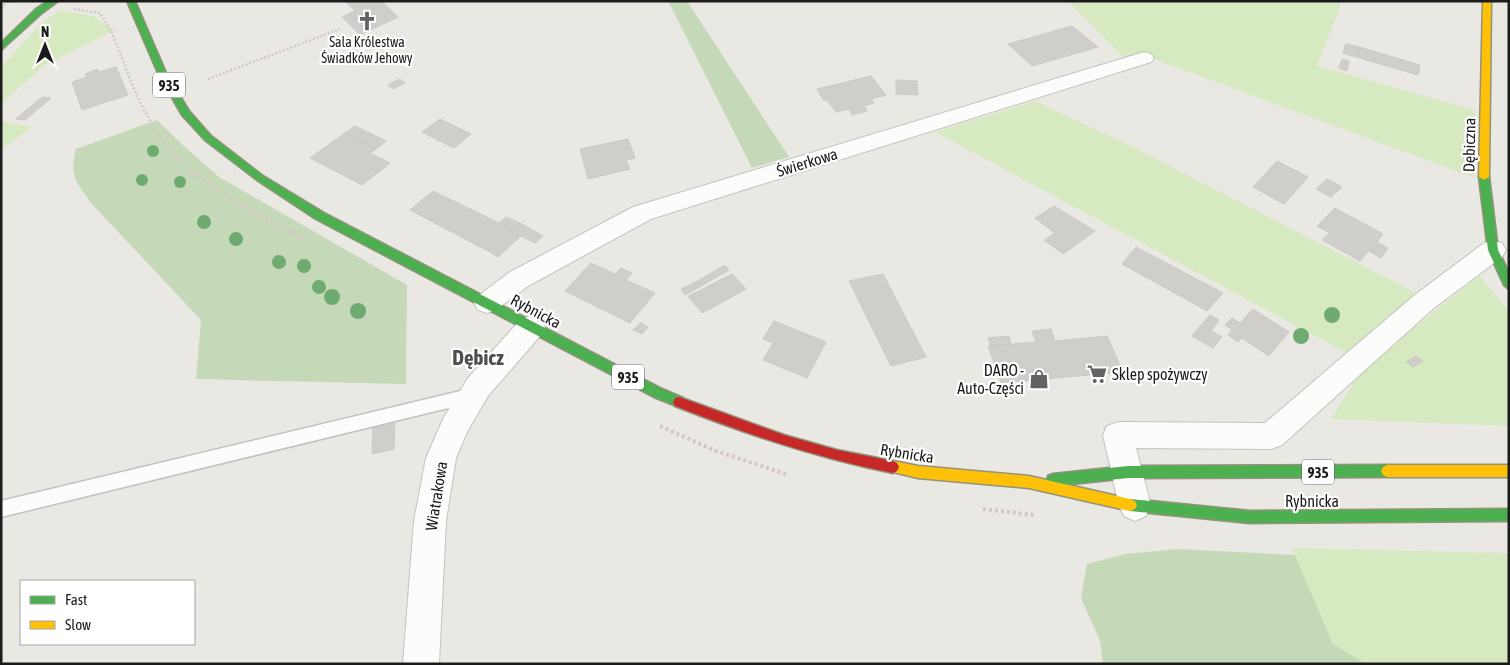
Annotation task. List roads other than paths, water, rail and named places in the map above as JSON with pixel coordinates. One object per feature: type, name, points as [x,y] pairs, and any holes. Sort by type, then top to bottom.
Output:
[{"type":"main road","points":[[3,45],[39,11],[54,1]]},
{"type":"main road","name":"Rybnicka","points":[[131,1],[162,73],[185,113],[208,138],[260,178],[320,216],[530,327],[658,393],[727,422],[791,444],[853,460],[918,472],[1029,482],[1135,506],[1250,517],[1335,518],[1509,515]]},
{"type":"main road","name":"Dębiczna","points":[[1487,1],[1484,185],[1493,250],[1509,285]]},
{"type":"main road","points":[[3,45],[8,24]]},
{"type":"main road","name":"Rybnicka","points":[[1029,482],[1128,472],[1509,471]]},
{"type":"street","name":"Świerkowa","points":[[487,304],[519,279],[642,213],[1144,58]]},
{"type":"street","points":[[1135,506],[1118,435],[1270,436],[1424,301],[1493,250]]},
{"type":"street","name":"Wiatrakowa","points":[[421,664],[430,521],[441,458],[455,426],[473,396],[495,367],[530,327]]},
{"type":"lane","points":[[1,510],[473,396]]},
{"type":"place","name":"Sala Królestwa Świadków Jehowy","points":[[367,21]]},
{"type":"place","name":"Sklep spożywczy","points":[[1097,374]]},
{"type":"place","name":"DARO - Auto-Części","points":[[1039,379]]},
{"type":"district","name":"Dębicz","points":[[478,357]]}]
